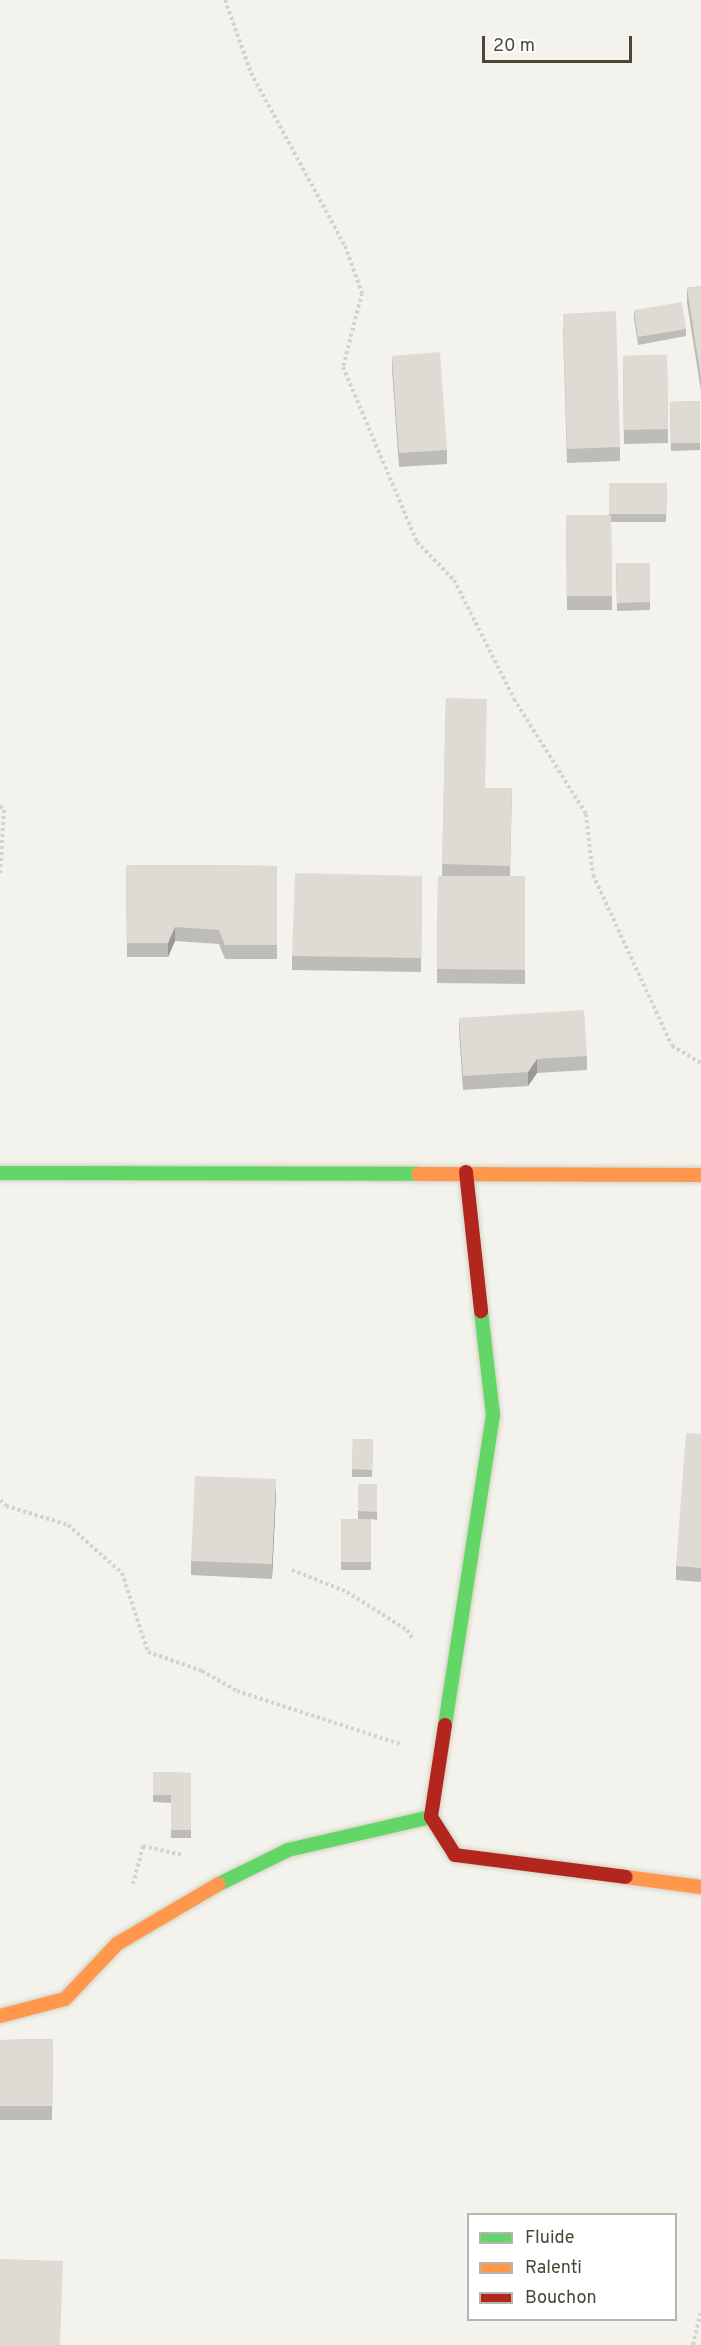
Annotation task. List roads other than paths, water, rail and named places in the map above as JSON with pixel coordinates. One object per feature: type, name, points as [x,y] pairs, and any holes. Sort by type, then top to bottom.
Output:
[{"type":"street","points":[[466,1172],[493,1415],[431,1817],[454,1855],[701,1887]]},
{"type":"street","points":[[0,1173],[701,1174]]},
{"type":"street","points":[[0,2016],[65,1999],[117,1944],[244,1869],[288,1850],[431,1817]]}]
